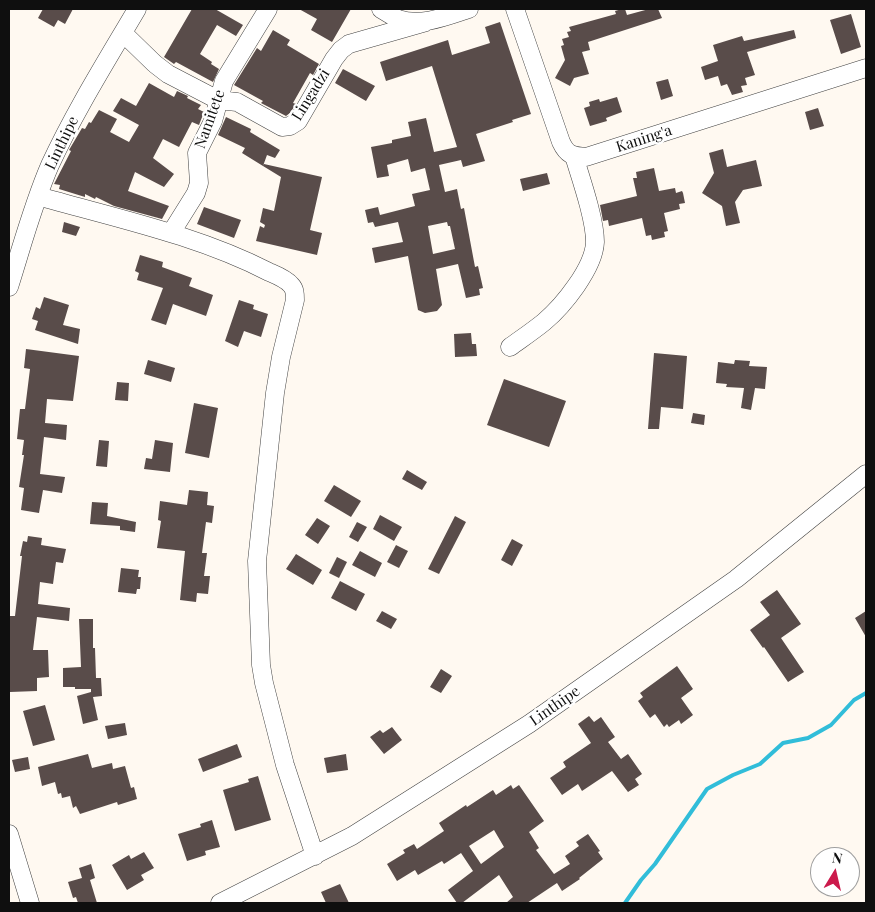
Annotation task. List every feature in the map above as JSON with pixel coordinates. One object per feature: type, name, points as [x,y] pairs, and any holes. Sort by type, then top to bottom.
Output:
[{"type":"street","name":"Linthipe","points":[[9,288],[38,196],[64,136],[137,9]]},
{"type":"street","name":"Namitete","points":[[170,233],[199,183],[200,174],[197,153],[213,121],[224,81],[268,9]]},
{"type":"street","points":[[381,9],[410,22],[426,22]]},
{"type":"street","name":"Lingadzi","points":[[123,33],[168,74],[218,100],[237,102],[282,127],[290,126],[298,121],[334,59],[349,44],[469,9]]},
{"type":"street","points":[[510,347],[544,322],[558,308],[587,269],[593,256],[595,243],[593,227],[574,156],[565,151],[560,142],[516,9]]},
{"type":"street","name":"Kaning'a","points":[[574,156],[586,157],[866,68]]},
{"type":"street","points":[[38,196],[170,233],[250,263],[285,280],[292,285],[295,292],[295,300],[281,357],[257,561],[261,665],[264,683],[285,765],[315,856]]},
{"type":"street","name":"Linthipe","points":[[220,903],[361,831],[537,718],[736,579],[866,474]]},
{"type":"street","points":[[9,834],[30,903]]},
{"type":"building","points":[[43,9],[73,9],[65,24],[58,20],[54,27],[38,18]]},
{"type":"building","points":[[192,9],[215,9],[243,25],[236,36],[217,25],[200,54],[219,69],[213,82],[176,62],[174,64],[164,57]]},
{"type":"building","points":[[299,9],[351,9],[332,42],[311,30],[317,19]]},
{"type":"building","points":[[625,9],[627,15],[649,9],[658,9],[662,18],[588,42],[590,50],[582,52],[589,74],[574,78],[570,86],[555,78],[565,60],[561,46],[564,45],[562,39],[569,37],[567,32],[571,31],[569,27],[616,14],[615,11]]},
{"type":"building","points":[[851,14],[861,47],[841,54],[830,20]]},
{"type":"building","points":[[500,22],[531,114],[476,134],[485,161],[463,167],[461,160],[439,165],[445,192],[457,189],[461,209],[464,208],[475,267],[478,266],[483,288],[479,289],[480,295],[466,298],[458,264],[436,269],[442,305],[437,311],[425,313],[418,310],[408,256],[375,263],[372,248],[403,242],[398,222],[375,227],[373,222],[368,223],[365,210],[378,207],[380,215],[415,206],[412,194],[430,190],[425,168],[411,172],[408,159],[387,165],[389,176],[377,178],[371,147],[392,143],[392,140],[411,136],[408,122],[426,118],[434,152],[457,147],[432,66],[386,81],[380,62],[448,40],[452,55],[490,43],[485,27]],"holes":[[[447,222],[448,226],[450,226],[455,249],[433,254],[428,226]]]},
{"type":"building","points":[[273,30],[290,40],[287,45],[319,64],[313,75],[310,73],[293,103],[296,104],[286,116],[261,103],[263,101],[234,85],[257,48],[261,51]]},
{"type":"building","points":[[794,30],[796,38],[747,52],[755,75],[745,78],[747,85],[741,86],[743,92],[732,95],[727,84],[721,86],[718,76],[705,80],[701,67],[718,61],[713,45],[742,36],[744,41]]},
{"type":"building","points":[[343,69],[375,86],[366,101],[335,83]]},
{"type":"building","points":[[668,79],[673,96],[661,100],[656,82]]},
{"type":"building","points":[[149,83],[174,97],[177,91],[188,96],[187,98],[201,105],[198,109],[204,112],[199,125],[192,122],[179,147],[163,139],[153,158],[174,174],[164,187],[135,172],[128,191],[169,206],[162,219],[114,206],[96,197],[95,199],[85,194],[85,197],[59,189],[60,185],[54,184],[71,151],[69,150],[82,128],[85,129],[89,122],[91,123],[99,110],[117,119],[110,132],[129,142],[139,125],[113,111],[121,98],[136,106]]},
{"type":"building","points":[[617,97],[622,112],[606,118],[607,121],[590,126],[584,108],[590,106],[589,102],[599,99],[600,102]]},
{"type":"building","points":[[818,108],[824,126],[810,130],[805,112]]},
{"type":"building","points":[[226,117],[251,129],[250,132],[280,150],[275,158],[267,155],[263,166],[242,153],[245,148],[218,135]]},
{"type":"building","points":[[723,149],[727,167],[756,160],[762,186],[743,190],[735,202],[740,223],[726,226],[722,206],[702,193],[714,173],[709,153]]},
{"type":"building","points":[[264,164],[322,177],[310,230],[322,233],[317,255],[256,241],[260,226],[264,228],[265,225],[260,222],[263,208],[274,211],[281,177],[263,166]]},
{"type":"building","points":[[654,168],[659,191],[675,188],[676,193],[682,191],[685,203],[679,204],[680,209],[664,213],[668,231],[664,232],[665,237],[652,240],[651,235],[646,236],[642,218],[609,226],[608,220],[603,221],[600,205],[637,196],[633,178],[637,178],[636,172]]},
{"type":"building","points":[[547,173],[550,184],[523,191],[520,179]]},
{"type":"building","points":[[204,207],[241,220],[234,238],[197,224]]},
{"type":"building","points":[[64,222],[80,227],[76,236],[62,232]]},
{"type":"building","points":[[140,255],[163,262],[162,267],[192,278],[189,286],[213,295],[206,316],[173,304],[166,325],[151,320],[163,288],[137,280],[139,273],[135,271]]},
{"type":"building","points":[[44,297],[69,305],[63,325],[80,329],[78,344],[35,330],[38,321],[32,319],[36,307],[40,309]]},
{"type":"building","points":[[239,300],[254,305],[253,309],[268,314],[261,337],[244,331],[238,347],[225,341]]},
{"type":"building","points":[[471,333],[472,344],[476,344],[477,356],[455,357],[454,334]]},
{"type":"building","points":[[26,349],[79,356],[73,401],[47,399],[45,423],[67,425],[66,440],[44,437],[40,474],[65,477],[62,493],[43,490],[39,513],[21,510],[24,488],[19,487],[24,455],[22,455],[24,440],[17,439],[20,409],[25,409],[30,369],[24,368]]},
{"type":"building","points":[[654,353],[687,356],[683,409],[661,407],[659,429],[648,429]]},
{"type":"building","points":[[148,360],[175,368],[171,382],[144,374]]},
{"type":"building","points":[[735,360],[750,361],[749,366],[767,367],[765,389],[755,388],[751,410],[741,408],[744,388],[726,387],[727,384],[716,383],[718,362],[734,364]]},
{"type":"building","points":[[504,379],[566,401],[549,447],[487,425]]},
{"type":"building","points":[[117,382],[129,383],[128,401],[115,400]]},
{"type":"building","points":[[194,403],[218,408],[209,458],[185,453]]},
{"type":"building","points":[[693,413],[705,415],[704,425],[691,423]]},
{"type":"building","points":[[99,440],[109,441],[107,467],[96,466]]},
{"type":"building","points":[[155,440],[173,443],[170,472],[144,469],[146,458],[152,459]]},
{"type":"building","points":[[407,470],[427,482],[422,490],[402,479]]},
{"type":"building","points":[[334,485],[361,501],[351,517],[324,501]]},
{"type":"building","points":[[189,490],[208,492],[207,505],[214,506],[212,523],[206,522],[202,553],[207,553],[204,576],[210,576],[208,594],[197,593],[196,602],[180,600],[185,551],[157,548],[161,521],[158,520],[160,501],[187,505]]},
{"type":"building","points":[[92,502],[108,503],[107,516],[136,522],[135,532],[120,530],[120,526],[90,524]]},
{"type":"building","points":[[380,515],[402,527],[394,541],[373,529]]},
{"type":"building","points":[[455,516],[466,522],[439,574],[428,569]]},
{"type":"building","points":[[317,518],[330,526],[318,544],[305,535]]},
{"type":"building","points":[[357,522],[367,527],[358,542],[349,537]]},
{"type":"building","points":[[28,536],[42,538],[41,545],[66,549],[63,563],[56,562],[53,584],[40,582],[38,604],[70,608],[69,621],[37,617],[33,650],[48,650],[49,677],[37,678],[37,691],[10,692],[9,616],[15,616],[22,556],[20,556],[23,541],[27,542]]},
{"type":"building","points":[[512,539],[523,545],[512,566],[501,560]]},
{"type":"building","points":[[396,545],[408,551],[399,568],[387,562]]},
{"type":"building","points":[[360,551],[382,563],[375,577],[352,565]]},
{"type":"building","points":[[296,554],[322,570],[313,585],[286,569]]},
{"type":"building","points":[[337,557],[347,562],[339,578],[329,573]]},
{"type":"building","points":[[121,568],[139,570],[138,577],[141,577],[140,589],[137,589],[136,594],[118,592]]},
{"type":"building","points":[[340,581],[365,594],[356,611],[331,598]]},
{"type":"building","points":[[777,590],[801,624],[781,638],[804,672],[788,682],[750,630],[770,615],[760,602]]},
{"type":"building","points":[[382,611],[397,619],[391,629],[376,621]]},
{"type":"building","points":[[866,611],[866,637],[855,618]]},
{"type":"building","points":[[79,619],[93,619],[96,678],[101,678],[102,696],[93,697],[98,720],[83,724],[77,696],[91,692],[91,689],[63,687],[63,668],[81,667]]},
{"type":"building","points":[[677,666],[693,689],[681,698],[693,715],[681,724],[679,720],[669,727],[667,724],[664,727],[655,714],[650,718],[638,701],[643,697],[640,693]]},
{"type":"building","points":[[441,669],[452,676],[441,693],[430,687]]},
{"type":"building","points":[[45,705],[55,740],[33,746],[23,711]]},
{"type":"building","points":[[589,716],[594,722],[601,717],[615,737],[608,742],[621,759],[628,754],[642,774],[635,779],[639,785],[628,792],[612,771],[582,791],[578,784],[562,795],[550,778],[566,767],[563,762],[591,743],[578,724]]},
{"type":"building","points":[[125,723],[127,735],[108,739],[105,726]]},
{"type":"building","points":[[392,727],[402,740],[384,754],[370,737],[380,730],[383,733]]},
{"type":"building","points":[[237,744],[242,757],[203,772],[198,759]]},
{"type":"building","points":[[88,754],[92,768],[112,763],[113,769],[125,766],[131,788],[134,787],[137,799],[118,805],[117,802],[80,814],[76,806],[73,808],[70,796],[62,798],[61,793],[58,794],[55,782],[42,786],[38,767]]},
{"type":"building","points":[[346,754],[348,770],[327,773],[324,758]]},
{"type":"building","points":[[28,757],[30,769],[15,772],[12,760]]},
{"type":"building","points":[[258,776],[271,820],[235,831],[223,790],[249,782],[248,779]]},
{"type":"building","points":[[511,785],[513,789],[519,785],[544,821],[529,832],[539,848],[536,850],[554,874],[570,864],[565,856],[579,846],[576,842],[588,834],[600,851],[598,852],[603,859],[580,879],[562,891],[557,883],[527,903],[506,903],[513,897],[499,875],[462,903],[457,903],[448,890],[473,871],[461,853],[444,864],[442,861],[418,875],[415,870],[397,881],[387,864],[405,853],[403,850],[414,844],[417,849],[444,831],[439,823],[466,805],[467,807],[493,790],[496,795]],"holes":[[[494,830],[504,847],[481,864],[469,846]]]},
{"type":"building","points":[[212,820],[220,847],[205,851],[206,855],[187,861],[178,834],[201,827],[200,824]]},
{"type":"building","points":[[144,852],[154,868],[141,875],[144,880],[127,890],[112,865],[129,855],[131,859]]},
{"type":"building","points":[[91,864],[95,878],[90,880],[97,903],[78,903],[76,897],[73,898],[68,882],[82,878],[79,868]]},
{"type":"building","points":[[340,884],[349,903],[326,903],[321,892]]},
{"type":"waterway","points":[[625,903],[655,864],[707,789],[733,775],[760,764],[783,743],[808,738],[831,725],[854,700],[866,693]]}]
